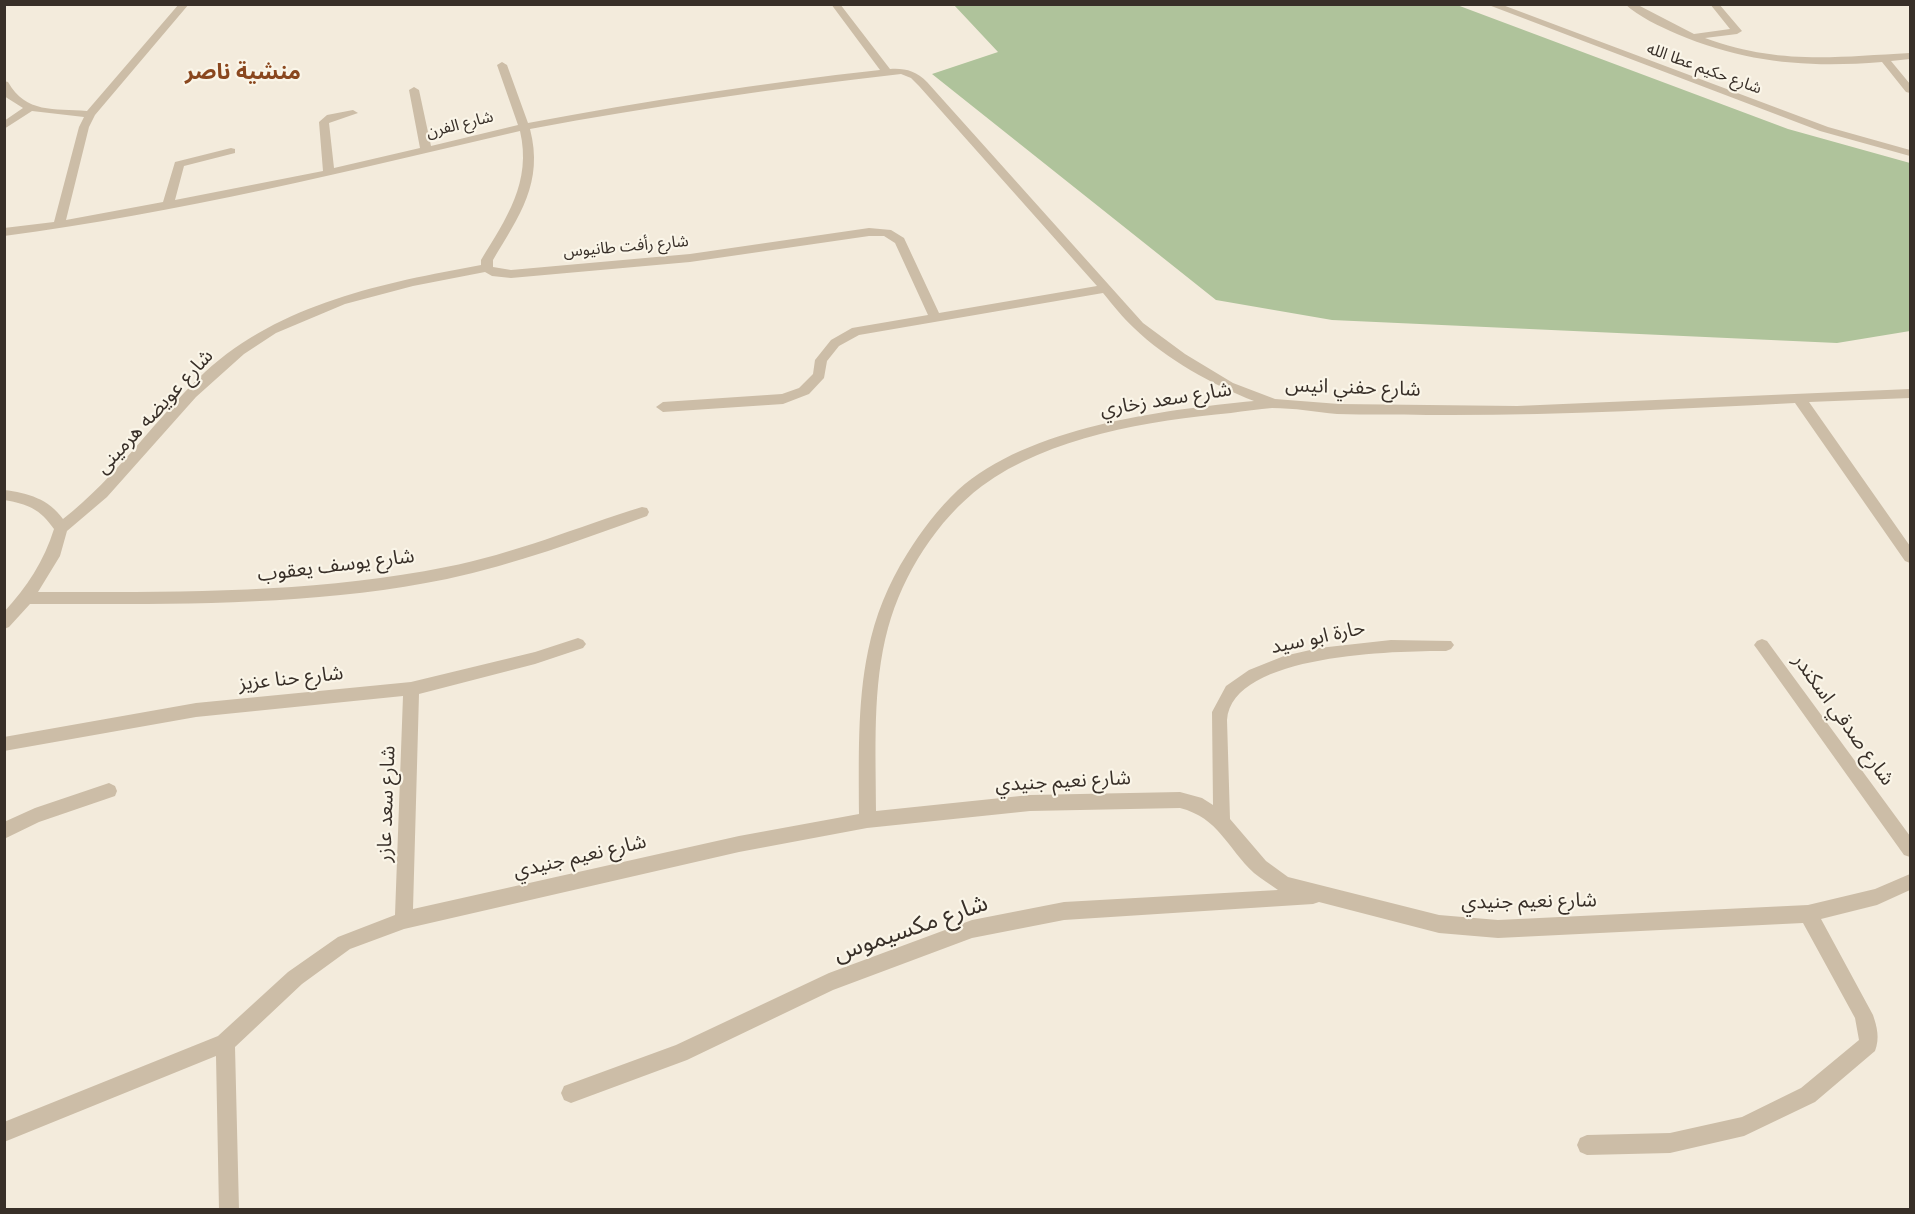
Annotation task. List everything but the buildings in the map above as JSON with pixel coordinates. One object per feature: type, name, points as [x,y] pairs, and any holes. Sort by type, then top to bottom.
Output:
[{"type":"street","points":[[59,225],[84,127],[90,114],[185,4]]},
{"type":"street","points":[[835,4],[886,71]]},
{"type":"street","name":"شارع حكيم عطا الله","points":[[1490,4],[1813,125],[1911,153]]},
{"type":"street","points":[[1629,4],[1667,26],[1693,37],[1728,48],[1803,62],[1911,56]]},
{"type":"street","points":[[1693,37],[1737,31],[1714,4]]},
{"type":"street","points":[[1884,58],[1911,90]]},
{"type":"street","points":[[487,268],[487,260],[518,208],[527,185],[531,161],[525,127],[502,65]]},
{"type":"street","name":"شارع الفرن","points":[[4,232],[59,225],[329,173],[525,127],[609,111],[886,71],[902,71],[915,76],[923,84]]},
{"type":"street","points":[[4,84],[7,94],[16,102],[30,108],[90,114]]},
{"type":"street","name":"شارع حفني انيس","points":[[923,84],[1139,326],[1181,357],[1228,386],[1274,404],[1339,409],[1516,411],[1911,393]]},
{"type":"street","points":[[414,90],[426,150]]},
{"type":"street","points":[[4,126],[30,108]]},
{"type":"street","points":[[329,173],[324,122],[331,117],[353,112]]},
{"type":"street","points":[[168,204],[179,164],[231,151]]},
{"type":"street","name":"شارع رأفت طانيوس","points":[[487,268],[492,272],[511,274],[690,258],[869,232],[887,233],[900,241],[935,317]]},
{"type":"street","name":"شارع عويضه هرمينى","points":[[61,528],[85,512],[110,488],[152,438],[211,375],[253,341],[313,310],[385,286],[487,268]]},
{"type":"street","points":[[663,407],[783,399],[804,391],[819,375],[821,360],[835,343],[856,331],[1105,289]]},
{"type":"street","points":[[1799,398],[1911,557]]},
{"type":"street","name":"شارع سعد زخاري","points":[[867,820],[868,708],[880,629],[905,570],[935,523],[979,482],[1029,455],[1086,434],[1141,420],[1274,404]]},
{"type":"street","points":[[4,495],[19,497],[48,509],[61,528],[53,556],[26,598],[4,623]]},
{"type":"street","name":"شارع يوسف يعقوب","points":[[26,598],[261,597],[348,590],[446,573],[508,559],[642,512]]},
{"type":"street","name":"شارع حنا عزيز","points":[[4,744],[196,710],[411,689],[524,661],[578,644]]},
{"type":"street","name":"حارة ابو سيد","points":[[1222,822],[1220,713],[1235,686],[1245,679],[1292,661],[1341,650],[1393,644],[1446,645]]},
{"type":"street","name":"شارع صدقي اسكندر","points":[[1762,645],[1911,849]]},
{"type":"street","name":"شارع سعد عازر","points":[[404,920],[411,689]]},
{"type":"street","points":[[4,831],[35,816],[109,791]]},
{"type":"street","name":"شارع نعيم جنيدي","points":[[225,1042],[295,978],[344,944],[404,920],[740,844],[867,820],[1030,803],[1180,800],[1202,806],[1222,822],[1260,867],[1284,884],[1439,924],[1498,928],[1808,914],[1877,897],[1911,882]]},
{"type":"street","name":"شارع مكسيموس","points":[[571,1093],[680,1053],[829,982],[972,929],[1064,911],[1325,895]]},
{"type":"street","points":[[1587,1145],[1670,1143],[1744,1126],[1808,1095],[1868,1044],[1868,1030],[1864,1015],[1808,914]]},
{"type":"street","points":[[4,1132],[225,1042],[229,1209]]},
{"type":"green space","points":[[954,5],[1457,5],[1788,129],[1910,163],[1910,331],[1837,343],[1332,320],[1216,300],[932,74],[998,52]]},
{"type":"district","name":"منشية ناصر","points":[[243,73]]}]
